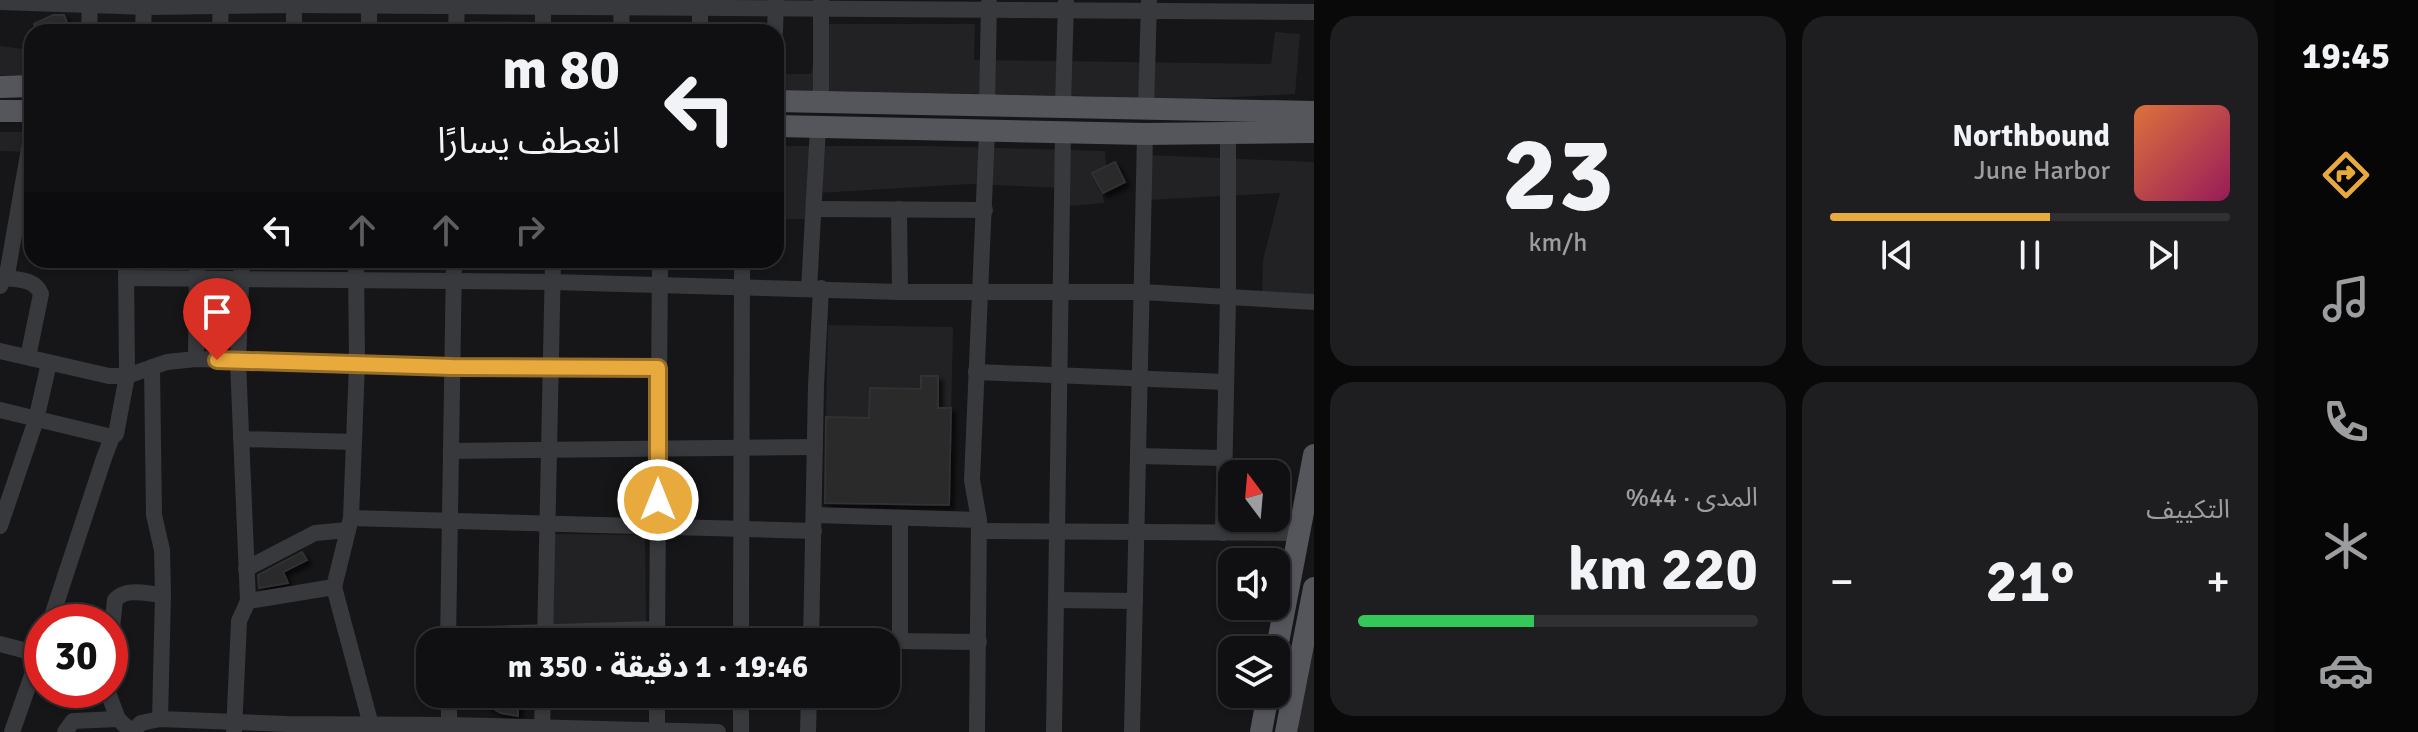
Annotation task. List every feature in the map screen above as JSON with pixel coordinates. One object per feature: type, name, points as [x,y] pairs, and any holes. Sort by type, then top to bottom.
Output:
[{"type":"main road","points":[[0,87],[24,86]]},
{"type":"main road","points":[[784,101],[1289,111],[1314,105]]},
{"type":"main road","points":[[0,111],[24,111]]},
{"type":"main road","points":[[1289,111],[1313,128]]},
{"type":"main road","points":[[784,126],[1145,134],[1313,128]]},
{"type":"main road","points":[[1279,636],[1314,455]]},
{"type":"main road","points":[[1286,732],[1314,588]]},
{"type":"main road","points":[[1261,732],[1265,708]]},
{"type":"street","points":[[0,2],[1066,5],[1314,12]]},
{"type":"street","points":[[89,24],[90,2]]},
{"type":"street","points":[[294,2],[294,24]]},
{"type":"street","points":[[143,24],[144,3]]},
{"type":"street","points":[[369,3],[369,24]]},
{"type":"street","points":[[457,3],[457,24]]},
{"type":"street","points":[[543,3],[543,24]]},
{"type":"street","points":[[220,24],[221,4]]},
{"type":"street","points":[[621,24],[622,4]]},
{"type":"street","points":[[821,4],[821,101]]},
{"type":"street","points":[[987,105],[989,5]]},
{"type":"street","points":[[1063,105],[1066,5]]},
{"type":"street","points":[[1146,108],[1149,6]]},
{"type":"street","points":[[811,628],[815,447],[814,209],[818,127]]},
{"type":"street","points":[[977,732],[979,526],[972,480],[987,131]]},
{"type":"street","points":[[1054,732],[1063,133]]},
{"type":"street","points":[[1223,533],[1228,133]]},
{"type":"street","points":[[1132,732],[1145,134]]},
{"type":"street","points":[[24,172],[2,282],[31,282],[40,290],[28,357]]},
{"type":"street","points":[[814,209],[985,210]]},
{"type":"street","points":[[899,209],[900,292]]},
{"type":"street","points":[[56,604],[112,437],[116,434],[127,376],[126,268]]},
{"type":"street","points":[[196,359],[197,268]]},
{"type":"street","points":[[234,727],[239,621],[248,601],[238,362],[242,268]]},
{"type":"street","points":[[356,268],[357,364],[349,524],[334,587],[371,725]]},
{"type":"street","points":[[448,628],[454,268]]},
{"type":"street","points":[[545,628],[553,268]]},
{"type":"street","points":[[657,628],[660,268]]},
{"type":"street","points":[[741,628],[742,268]]},
{"type":"street","points":[[126,278],[454,280],[900,292],[1142,292],[1314,302]]},
{"type":"street","points":[[0,351],[109,376],[127,376],[167,362],[196,359],[452,367],[658,368]]},
{"type":"street","points":[[0,526],[36,420],[49,363]]},
{"type":"street","points":[[152,367],[154,515],[162,550],[160,719]]},
{"type":"street","points":[[976,372],[1226,382]]},
{"type":"street","points":[[0,410],[112,437]]},
{"type":"street","points":[[241,439],[354,442]]},
{"type":"street","points":[[451,451],[815,447]]},
{"type":"street","points":[[1138,456],[1224,458]]},
{"type":"street","points":[[246,569],[315,533],[349,524],[451,519],[742,529],[900,518],[1057,531],[1299,533]]},
{"type":"street","points":[[900,518],[900,628]]},
{"type":"street","points":[[248,601],[334,587]]},
{"type":"street","points":[[115,604],[118,596],[128,592],[163,595]]},
{"type":"street","points":[[1056,600],[1135,601]]},
{"type":"street","points":[[900,641],[979,642]]},
{"type":"street","points":[[0,644],[24,649]]},
{"type":"street","points":[[12,732],[24,699]]},
{"type":"street","points":[[114,708],[118,719],[132,732],[141,723],[160,719],[234,727],[339,728],[371,725],[718,732]]},
{"type":"street","points":[[542,727],[543,708]]},
{"type":"street","points":[[657,708],[657,730]]},
{"type":"street","points":[[741,708],[741,732]]},
{"type":"street","points":[[808,732],[809,708]]},
{"type":"street","points":[[65,732],[73,721],[118,719]]},
{"type":"shaded area","points":[[470,21],[543,22],[542,24],[470,24]]},
{"type":"shaded area","points":[[614,22],[687,23],[687,24]]},
{"type":"shaded area","points":[[821,24],[975,24],[974,60],[1271,64],[1275,32],[1300,34],[1295,94],[1174,100],[784,90],[784,74],[811,74]]},
{"type":"shaded area","points":[[0,46],[24,49],[24,76],[0,75]]},
{"type":"shaded area","points":[[0,132],[24,132],[24,152],[0,151]]},
{"type":"shaded area","points":[[784,146],[1105,151],[1106,166],[1093,173],[1103,193],[1104,203],[1068,206],[1066,188],[970,184],[818,193],[818,219],[784,219]]},
{"type":"shaded area","points":[[1148,155],[1314,162],[1314,296],[1262,293],[1263,260],[1280,193],[1147,200]]},
{"type":"shaded area","points":[[828,325],[953,327],[949,505],[824,503]]},
{"type":"shaded area","points":[[550,534],[645,535],[646,623],[549,624]]},
{"type":"shaded area","points":[[1314,627],[1314,732],[1299,732],[1296,715]]},
{"type":"building","points":[[53,15],[64,15],[68,24],[34,24]]},
{"type":"building","points":[[1115,162],[1125,182],[1103,193],[1092,173]]},
{"type":"building","points":[[921,376],[938,376],[938,408],[951,408],[949,505],[825,503],[826,417],[869,418],[870,388],[921,389]]},
{"type":"building","points":[[302,552],[307,560],[283,572],[288,583],[259,588],[258,575]]},
{"type":"building","points":[[492,708],[518,708],[518,716]]},
{"type":"route","points":[[217,360],[452,367],[658,368],[658,500]]}]
